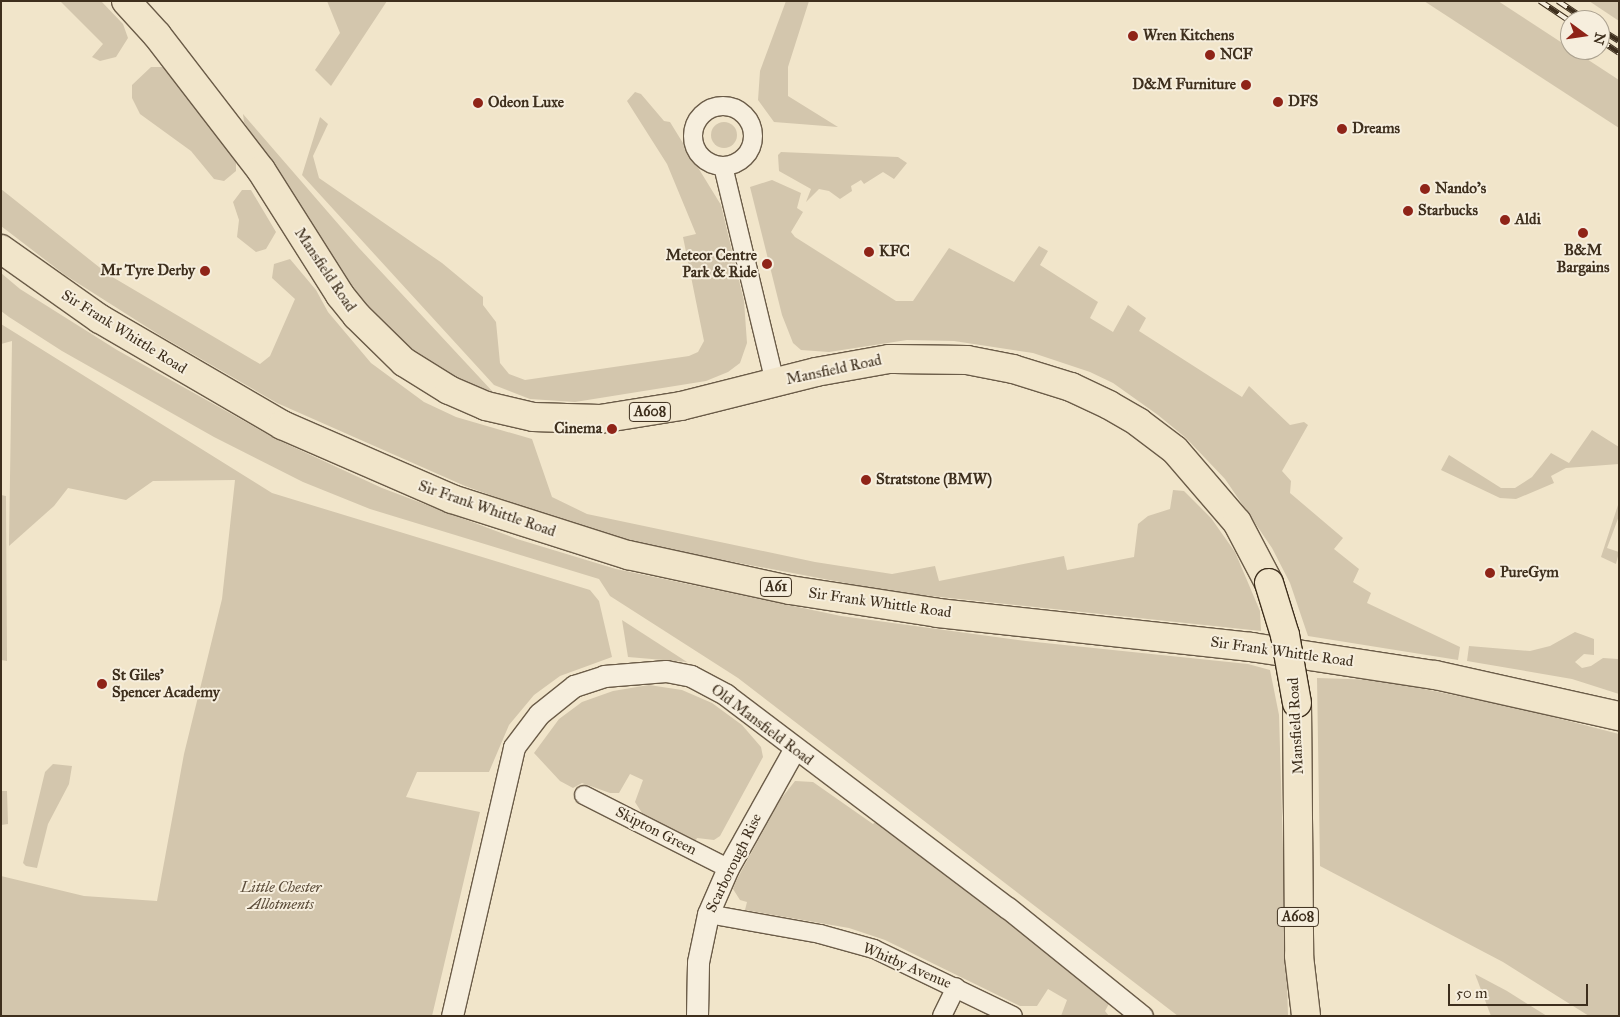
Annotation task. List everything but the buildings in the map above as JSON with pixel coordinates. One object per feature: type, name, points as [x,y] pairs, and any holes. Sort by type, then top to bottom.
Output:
[{"type":"main road","name":"Mansfield Road","points":[[126,1],[157,35],[261,170],[340,295],[388,349],[436,384],[486,406],[533,417],[576,420],[666,409],[860,362],[920,357],[988,364],[1071,387],[1138,422],[1192,466],[1237,522],[1269,583],[1285,635],[1296,703],[1299,956],[1306,1016]]},
{"type":"main road","name":"Sir Frank Whittle Road","points":[[1,249],[100,319],[282,424],[452,499],[628,555],[763,585],[938,613],[1251,647],[1435,675],[1619,716]]},
{"type":"street","points":[[723,166],[775,382]]},
{"type":"street","name":"Old Mansfield Road","points":[[452,1016],[514,747],[539,714],[574,686],[604,676],[666,671],[691,676],[726,695],[1008,908],[1142,1016]]},
{"type":"street","name":"Scarborough Rise","points":[[697,1016],[698,962],[708,914],[728,868],[795,748]]},
{"type":"street","name":"Skipton Green","points":[[584,795],[728,868]]},
{"type":"street","name":"Whitby Avenue","points":[[708,914],[820,934],[874,949],[1013,1016]]},
{"type":"street","points":[[942,1016],[956,987]]},
{"type":"green space","points":[[60,1],[101,1],[123,24],[128,38],[116,57],[100,61],[92,57],[103,44]]},
{"type":"green space","points":[[327,1],[387,1],[331,86],[315,70],[340,33]]},
{"type":"green space","points":[[786,1],[809,1],[788,67],[788,96],[838,127],[774,122],[758,100],[760,71]]},
{"type":"green space","points":[[1424,1],[1498,1],[1560,41],[1560,60],[1588,60],[1619,80],[1619,128]]},
{"type":"green space","points":[[1589,1],[1619,1],[1619,21],[1610,15],[1610,10],[1602,10]]},
{"type":"green space","points":[[151,67],[163,67],[173,73],[236,161],[236,171],[224,181],[214,179],[191,151],[140,114],[132,98],[132,85]]},
{"type":"green space","points":[[635,92],[641,94],[664,121],[670,122],[721,205],[744,301],[747,343],[740,363],[728,372],[706,381],[575,402],[530,399],[494,385],[302,175],[320,117],[328,124],[313,156],[319,178],[442,263],[483,297],[483,305],[496,322],[500,363],[509,374],[525,380],[689,356],[698,352],[704,341],[683,237],[696,234],[667,164],[627,101]]},
{"type":"green space","points":[[243,114],[359,248],[493,392],[453,377],[425,361],[372,312],[343,274],[244,122]]},
{"type":"green space","points":[[724,122],[733,126],[737,135],[733,144],[724,148],[715,144],[711,135],[715,126]]},
{"type":"green space","points":[[781,152],[898,157],[907,163],[894,179],[883,172],[864,184],[861,180],[851,186],[852,191],[840,199],[829,191],[819,189],[806,202],[811,189],[779,171],[778,155]]},
{"type":"green space","points":[[772,180],[801,193],[797,208],[803,212],[791,232],[795,237],[896,301],[913,301],[949,248],[1014,282],[1039,246],[1048,251],[1040,265],[1098,302],[1090,318],[1113,332],[1128,305],[1146,318],[1139,331],[1242,397],[1249,386],[1290,425],[1304,422],[1308,425],[1282,471],[1291,481],[1290,493],[1343,538],[1334,549],[1359,569],[1353,582],[1371,593],[1367,603],[1460,647],[1458,660],[1308,636],[1290,583],[1272,548],[1225,479],[1186,438],[1158,415],[1113,383],[1090,372],[1033,353],[954,341],[907,340],[829,352],[801,350],[793,343],[782,315],[750,187]]},
{"type":"green space","points":[[1,189],[109,275],[260,364],[270,356],[295,299],[272,278],[274,264],[290,259],[316,290],[328,312],[371,363],[424,402],[456,417],[532,439],[552,497],[587,514],[815,562],[892,574],[935,566],[939,581],[1064,556],[1067,570],[1134,557],[1138,524],[1148,516],[1170,509],[1173,490],[1184,491],[1211,518],[1235,552],[1260,611],[1261,631],[893,592],[644,545],[540,513],[465,486],[277,403],[161,336],[65,275],[1,226]]},
{"type":"green space","points":[[242,190],[251,190],[276,232],[266,249],[256,252],[237,237],[239,220],[233,202]]},
{"type":"green space","points":[[1,273],[20,289],[117,350],[276,439],[382,488],[517,539],[616,569],[841,616],[1026,641],[1248,664],[1270,670],[1279,715],[1288,1016],[1178,1016],[738,678],[610,596],[599,579],[370,509],[303,482],[214,437],[62,351],[1,311]]},
{"type":"green space","name":"Little Chester Allotments","points":[[1,324],[272,493],[590,590],[599,601],[612,657],[560,676],[534,695],[509,725],[489,772],[417,772],[406,797],[480,812],[432,1016],[1,1016],[1,876],[84,896],[157,901],[184,754],[222,599],[235,480],[153,481],[126,500],[68,488],[54,506],[9,546],[12,341],[1,344]]},
{"type":"green space","points":[[1592,430],[1619,447],[1619,464],[1566,468],[1551,476],[1554,483],[1516,499],[1500,498],[1441,470],[1449,455],[1501,488],[1515,488],[1532,477],[1551,453],[1569,463]]},
{"type":"green space","points":[[1,495],[6,496],[7,661],[1,660]]},
{"type":"green space","points":[[1619,502],[1619,516],[1607,548],[1619,552],[1616,564],[1601,557]]},
{"type":"green space","points":[[622,620],[687,662],[628,657]]},
{"type":"green space","points":[[1575,632],[1594,639],[1594,655],[1584,654],[1575,662],[1582,668],[1591,666],[1603,658],[1618,659],[1619,694],[1572,679],[1467,661],[1469,646],[1530,651],[1550,646]]},
{"type":"green space","points":[[1317,678],[1380,680],[1522,709],[1619,734],[1619,1016],[1589,1016],[1503,962],[1320,866]]},
{"type":"green space","points":[[649,685],[682,690],[712,703],[742,725],[761,747],[763,757],[720,836],[714,840],[697,838],[695,842],[642,813],[635,802],[643,780],[630,774],[619,793],[610,793],[582,783],[573,788],[560,781],[534,753],[559,719],[582,702],[613,691]]},
{"type":"green space","points":[[53,764],[72,766],[69,784],[48,824],[37,868],[26,866],[23,863],[45,772]]},
{"type":"green space","points":[[795,781],[813,782],[873,824],[877,820],[1110,1002],[1105,1011],[1109,1016],[1061,1016],[1067,1000],[1048,989],[1037,1006],[1020,1006],[885,940],[849,928],[745,910],[747,902],[740,900],[733,889],[736,881],[780,800]]},
{"type":"green space","points":[[1,791],[7,791],[8,824],[1,825]]},
{"type":"green space","points":[[1475,974],[1507,991],[1547,1016],[1491,1016]]},
{"type":"railway","points":[[1540,1],[1560,14]]},
{"type":"railway","points":[[1558,1],[1571,10]]},
{"type":"railway","points":[[1610,35],[1619,41]]},
{"type":"railway","points":[[1610,47],[1619,53]]},
{"type":"place","name":"Wren Kitchens","points":[[1133,36]]},
{"type":"place","name":"NCF","points":[[1210,55]]},
{"type":"place","name":"D&M Furniture","points":[[1246,85]]},
{"type":"place","name":"DFS","points":[[1278,102]]},
{"type":"place","name":"Odeon Luxe","points":[[478,103]]},
{"type":"place","name":"Dreams","points":[[1342,129]]},
{"type":"place","name":"Nando's","points":[[1425,189]]},
{"type":"place","name":"Starbucks","points":[[1408,211]]},
{"type":"place","name":"Aldi","points":[[1505,220]]},
{"type":"place","name":"B&M Bargains","points":[[1583,233]]},
{"type":"place","name":"KFC","points":[[869,252]]},
{"type":"place","name":"Meteor Centre Park & Ride","points":[[767,264]]},
{"type":"place","name":"Mr Tyre Derby","points":[[205,271]]},
{"type":"place","name":"Cinema","points":[[612,429]]},
{"type":"place","name":"Stratstone (BMW)","points":[[866,480]]},
{"type":"place","name":"PureGym","points":[[1490,573]]},
{"type":"place","name":"St Giles' Spencer Academy","points":[[102,684]]}]
